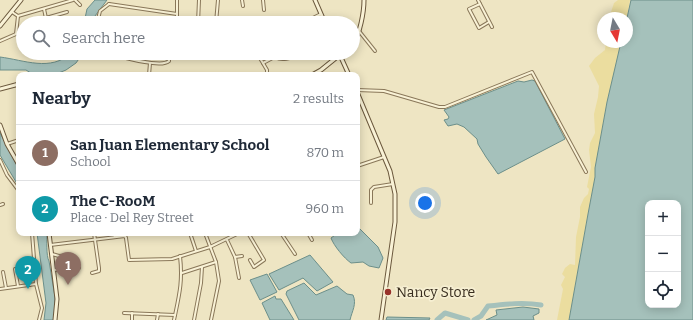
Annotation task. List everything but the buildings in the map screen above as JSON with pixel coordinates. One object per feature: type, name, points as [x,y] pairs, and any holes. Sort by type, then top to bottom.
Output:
[{"type":"main road","points":[[0,26],[21,0]]},
{"type":"main road","points":[[315,0],[321,14]]},
{"type":"main road","points":[[360,23],[364,0]]},
{"type":"main road","points":[[317,72],[332,60]]},
{"type":"main road","points":[[343,60],[348,72]]},
{"type":"main road","points":[[0,88],[16,85]]},
{"type":"main road","points":[[360,100],[385,157],[394,184],[396,210],[381,320]]},
{"type":"main road","points":[[0,125],[7,144],[16,160]]},
{"type":"main road","points":[[49,236],[50,254],[57,299],[55,320]]},
{"type":"street","points":[[12,12],[18,16],[74,0],[80,5]]},
{"type":"street","points":[[99,16],[100,12],[110,4],[177,14],[177,0]]},
{"type":"street","points":[[198,0],[198,16]]},
{"type":"street","points":[[217,16],[218,0]]},
{"type":"street","points":[[242,0],[243,6]]},
{"type":"street","points":[[263,0],[264,10]]},
{"type":"street","points":[[478,0],[492,27]]},
{"type":"street","points":[[480,4],[469,9],[472,16],[480,28],[489,22]]},
{"type":"street","points":[[44,9],[46,16]]},
{"type":"street","points":[[53,16],[67,12]]},
{"type":"street","points":[[317,16],[321,14]]},
{"type":"street","points":[[360,32],[375,51]]},
{"type":"street","points":[[0,41],[16,34]]},
{"type":"street","points":[[137,60],[150,63],[168,62],[168,60]]},
{"type":"street","points":[[261,60],[267,72]]},
{"type":"street","points":[[263,63],[268,60]]},
{"type":"street","points":[[149,72],[150,63]]},
{"type":"street","points":[[360,93],[384,90],[439,107],[445,107],[532,72],[586,172]]},
{"type":"street","points":[[7,144],[16,141]]},
{"type":"street","points":[[360,164],[385,157]]},
{"type":"street","points":[[0,160],[16,187]]},
{"type":"street","points":[[371,203],[372,190],[374,187],[394,184]]},
{"type":"street","points":[[32,236],[36,284],[42,308],[39,320]]},
{"type":"street","points":[[92,273],[99,271],[94,236]]},
{"type":"street","points":[[49,245],[125,236],[129,260],[172,259],[227,240],[234,236]]},
{"type":"street","points":[[191,236],[196,251]]},
{"type":"street","points":[[206,236],[216,262],[219,281],[211,320]]},
{"type":"street","points":[[250,236],[264,260],[254,267],[250,260]]},
{"type":"street","points":[[283,236],[295,254]]},
{"type":"street","points":[[310,236],[312,240]]},
{"type":"street","points":[[227,240],[235,257],[239,278]]},
{"type":"street","points":[[50,254],[59,256],[69,255]]},
{"type":"street","points":[[174,320],[180,294],[182,273],[180,256]]},
{"type":"street","points":[[235,257],[242,256]]},
{"type":"street","points":[[182,273],[216,262]]},
{"type":"street","points":[[26,266],[30,285]]},
{"type":"street","points":[[194,320],[201,283],[202,267]]},
{"type":"street","points":[[53,270],[79,268]]},
{"type":"street","points":[[15,269],[18,286]]},
{"type":"street","points":[[3,272],[6,288]]},
{"type":"street","points":[[0,289],[36,284]]},
{"type":"street","points":[[124,313],[175,315]]},
{"type":"street","points":[[132,313],[132,320]]},
{"type":"street","points":[[157,320],[158,314]]},
{"type":"sand","points":[[618,0],[630,0],[628,12],[611,12],[614,3]]},
{"type":"sand","points":[[605,48],[620,48],[607,102],[569,320],[557,320],[563,289],[561,285],[565,277],[562,274],[565,268],[570,264],[575,265],[576,237],[580,217],[580,207],[584,198],[588,194],[589,189],[587,187],[591,167],[589,150],[590,143],[595,133],[594,114],[599,86],[589,66],[595,58],[605,50]]},
{"type":"water","points":[[95,0],[107,0],[95,16],[86,16],[87,9]]},
{"type":"water","points":[[631,0],[693,0],[693,320],[569,320],[607,102],[620,48],[633,48],[633,12],[628,12]]},
{"type":"water","points":[[0,57],[37,63],[55,62],[60,60],[78,60],[76,63],[61,72],[0,70]]},
{"type":"water","points":[[532,80],[535,81],[565,139],[498,174],[478,144],[477,139],[464,127],[457,124],[448,126],[444,120],[448,119],[449,117],[444,110],[518,81],[524,82]]},
{"type":"water","points":[[0,133],[16,163],[16,182],[0,155]]},
{"type":"water","points":[[360,229],[378,247],[383,258],[379,268],[369,266],[363,262],[351,263],[340,252],[331,238],[334,236],[360,236]]},
{"type":"water","points":[[37,236],[47,236],[47,256],[55,297],[54,320],[44,320],[46,303]]},
{"type":"water","points":[[310,255],[333,282],[317,291],[303,278],[279,290],[269,274]]},
{"type":"water","points":[[267,274],[277,292],[260,300],[250,280]]},
{"type":"water","points":[[304,283],[316,295],[337,286],[347,294],[353,295],[354,304],[350,320],[299,320],[286,294],[287,291]]},
{"type":"water","points":[[275,296],[276,299],[281,299],[294,320],[270,320],[262,303]]},
{"type":"water","points":[[523,307],[539,309],[539,313],[533,316],[534,320],[486,320],[497,315],[496,310]]},
{"type":"water","points":[[387,317],[430,318],[429,320],[386,320]]},
{"type":"waterway","points":[[474,320],[481,316],[488,306],[522,303],[541,305]]},
{"type":"waterway","points":[[437,320],[445,313],[468,320]]},
{"type":"place","name":"San Juan Elementary School","points":[[68,285]]},
{"type":"place","name":"The C-RooM","points":[[28,289]]},
{"type":"place","name":"Nancy Store","points":[[388,292]]}]
